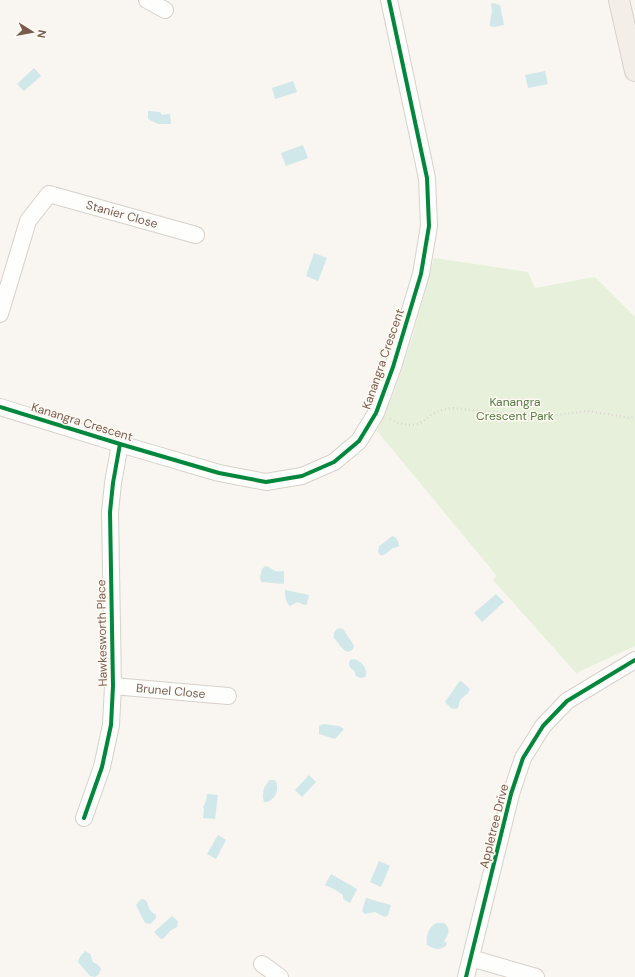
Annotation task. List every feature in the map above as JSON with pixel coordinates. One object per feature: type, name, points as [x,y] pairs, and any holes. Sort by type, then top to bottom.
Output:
[{"type":"main road","points":[[619,0],[635,71]]},
{"type":"street","points":[[147,0],[165,10]]},
{"type":"street","name":"Kanangra Crescent","points":[[0,406],[120,444],[219,473],[266,482],[302,476],[334,462],[359,441],[376,413],[393,367],[421,274],[428,226],[426,178],[389,0]]},
{"type":"street","name":"Stanier Close","points":[[0,314],[28,221],[49,194],[196,235]]},
{"type":"street","name":"Hawkesworth Place","points":[[84,818],[102,767],[110,725],[113,686],[110,512],[113,483],[120,444]]},
{"type":"street","name":"Appletree Drive","points":[[466,977],[511,794],[523,758],[543,726],[567,701],[635,660]]},
{"type":"street","name":"Brunel Close","points":[[113,686],[228,696]]},
{"type":"street","points":[[471,958],[536,977]]},
{"type":"street","points":[[262,964],[280,977]]},
{"type":"path","points":[[376,413],[399,424],[413,424],[421,422],[441,410],[451,408],[549,416],[588,411],[630,418],[635,417]]},
{"type":"green space","name":"Kanangra Crescent Park","points":[[434,258],[528,272],[535,288],[595,277],[635,317],[635,646],[576,673],[493,580],[497,576],[377,431],[394,392],[413,335]]},
{"type":"water","points":[[493,3],[500,5],[504,25],[494,27],[490,26],[492,11],[491,4]]},
{"type":"water","points":[[34,68],[41,76],[24,91],[17,84]]},
{"type":"water","points":[[545,71],[548,84],[528,88],[525,75]]},
{"type":"water","points":[[293,81],[297,92],[275,99],[272,88]]},
{"type":"water","points":[[148,111],[160,112],[162,115],[170,114],[171,124],[158,124],[148,119]]},
{"type":"water","points":[[303,145],[308,158],[286,166],[281,153]]},
{"type":"water","points":[[314,253],[327,258],[318,281],[306,276]]},
{"type":"water","points":[[392,536],[395,537],[399,543],[399,546],[393,548],[385,554],[380,555],[378,552],[379,546]]},
{"type":"water","points":[[265,566],[275,571],[284,571],[284,584],[261,582],[260,577],[262,569]]},
{"type":"water","points":[[285,590],[309,595],[307,604],[305,605],[297,602],[290,606],[286,599]]},
{"type":"water","points":[[496,594],[504,602],[482,622],[474,613]]},
{"type":"water","points":[[339,628],[343,629],[353,644],[354,647],[348,652],[342,648],[334,638],[336,630]]},
{"type":"water","points":[[354,659],[364,666],[366,672],[365,677],[360,678],[356,676],[354,670],[350,668],[350,660]]},
{"type":"water","points":[[461,681],[470,689],[468,693],[460,700],[458,708],[452,709],[445,702]]},
{"type":"water","points":[[323,724],[339,726],[344,729],[335,739],[319,734],[319,726]]},
{"type":"water","points":[[309,775],[316,782],[302,797],[295,790]]},
{"type":"water","points":[[269,780],[275,780],[277,790],[275,796],[270,801],[264,802],[264,790]]},
{"type":"water","points":[[207,794],[218,795],[215,819],[203,818],[203,807]]},
{"type":"water","points":[[218,835],[226,840],[216,859],[207,854]]},
{"type":"water","points":[[379,861],[390,866],[381,887],[370,882]]},
{"type":"water","points":[[331,874],[357,889],[350,903],[343,899],[343,895],[325,885]]},
{"type":"water","points":[[366,898],[391,905],[388,915],[385,917],[375,912],[365,914],[362,911]]},
{"type":"water","points":[[141,899],[146,901],[150,910],[156,915],[156,918],[150,924],[145,923],[136,905]]},
{"type":"water","points":[[172,916],[178,921],[177,927],[161,939],[154,932]]},
{"type":"water","points":[[436,923],[444,923],[448,927],[448,934],[444,941],[447,943],[446,946],[438,949],[427,945],[428,932]]},
{"type":"water","points":[[85,951],[90,954],[93,962],[101,969],[99,974],[95,977],[90,976],[78,962]]},
{"type":"cycle path","points":[[0,407],[219,473],[266,482],[302,476],[334,462],[359,441],[376,413],[393,367],[421,274],[429,226],[427,178],[389,0]]},
{"type":"cycle path","points":[[84,818],[102,767],[111,725],[113,686],[110,512],[113,483],[120,444]]},
{"type":"cycle path","points":[[466,977],[511,794],[523,758],[543,726],[567,701],[635,660]]}]
